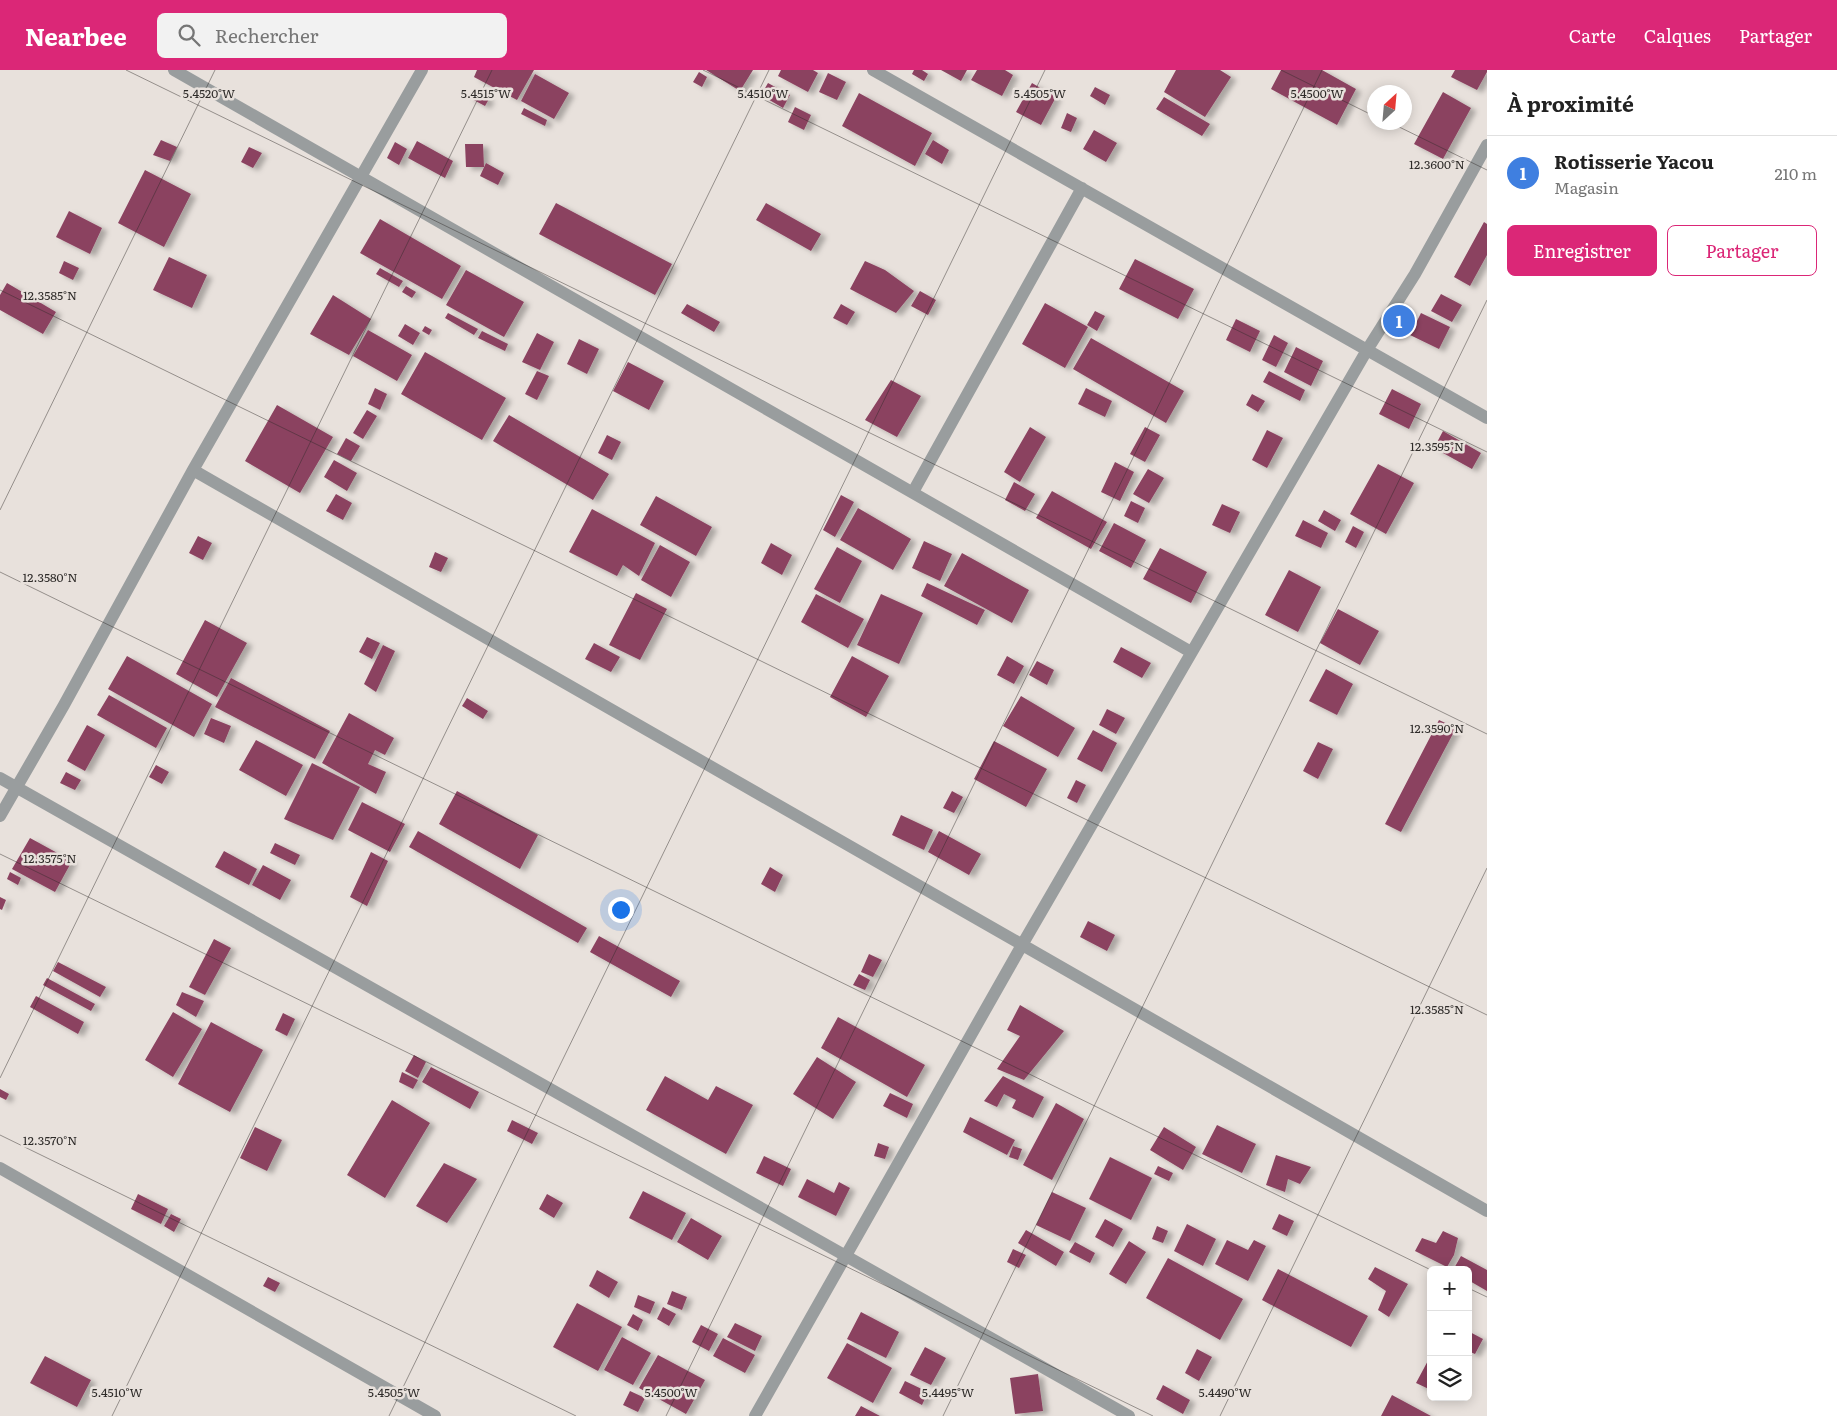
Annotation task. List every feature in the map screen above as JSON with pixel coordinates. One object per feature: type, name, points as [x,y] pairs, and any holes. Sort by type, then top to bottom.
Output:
[{"type":"street","points":[[174,70],[1192,652]]},
{"type":"street","points":[[0,816],[193,470],[422,70]]},
{"type":"street","points":[[873,70],[1487,418]]},
{"type":"street","points":[[755,1416],[1022,945],[1367,350],[1415,274],[1487,146]]},
{"type":"street","points":[[913,492],[1082,188]]},
{"type":"street","points":[[193,470],[1487,1211]]},
{"type":"street","points":[[0,778],[1130,1416]]},
{"type":"street","points":[[0,1168],[435,1416]]},
{"type":"building","points":[[477,70],[534,70],[517,100],[474,77]]},
{"type":"building","points":[[706,70],[753,70],[740,91]]},
{"type":"building","points":[[781,70],[813,70],[818,73],[808,92],[778,76]]},
{"type":"building","points":[[914,70],[922,70],[928,74],[924,81],[912,74]]},
{"type":"building","points":[[941,70],[967,70],[961,81]]},
{"type":"building","points":[[977,70],[1005,70],[1013,75],[1002,96],[971,80]]},
{"type":"building","points":[[1176,70],[1220,70],[1231,77],[1205,117],[1164,92]]},
{"type":"building","points":[[1281,70],[1322,70],[1356,89],[1337,125],[1271,89]]},
{"type":"building","points":[[1455,70],[1487,70],[1487,72],[1477,90],[1451,77]]},
{"type":"building","points":[[699,72],[707,77],[702,87],[693,82]]},
{"type":"building","points":[[828,73],[846,82],[837,100],[819,92]]},
{"type":"building","points":[[535,74],[569,93],[554,119],[521,101]]},
{"type":"building","points":[[768,83],[790,95],[783,108],[761,95]]},
{"type":"building","points":[[1032,83],[1056,97],[1041,125],[1016,112]]},
{"type":"building","points":[[1095,87],[1110,95],[1105,105],[1090,96]]},
{"type":"building","points":[[473,89],[489,99],[485,106],[468,97]]},
{"type":"building","points":[[1443,92],[1471,108],[1443,159],[1414,144]]},
{"type":"building","points":[[859,93],[932,133],[915,166],[842,126]]},
{"type":"building","points":[[1164,97],[1210,124],[1202,136],[1156,109]]},
{"type":"building","points":[[795,107],[811,115],[804,130],[788,122]]},
{"type":"building","points":[[524,108],[547,120],[545,126],[521,114]]},
{"type":"building","points":[[1067,113],[1077,118],[1071,132],[1061,128]]},
{"type":"building","points":[[1094,130],[1117,143],[1106,162],[1083,149]]},
{"type":"building","points":[[161,140],[177,147],[170,161],[153,155]]},
{"type":"building","points":[[933,140],[949,150],[942,164],[925,154]]},
{"type":"building","points":[[417,141],[453,161],[445,178],[408,158]]},
{"type":"building","points":[[395,142],[407,149],[399,165],[387,158]]},
{"type":"building","points":[[465,144],[483,144],[484,167],[466,167]]},
{"type":"building","points":[[249,147],[262,153],[253,168],[241,162]]},
{"type":"building","points":[[486,163],[504,173],[498,185],[480,176]]},
{"type":"building","points":[[145,170],[191,194],[164,247],[118,223]]},
{"type":"building","points":[[556,203],[672,264],[655,295],[539,234]]},
{"type":"building","points":[[766,203],[821,234],[811,251],[756,220]]},
{"type":"building","points":[[69,211],[102,228],[90,254],[56,237]]},
{"type":"building","points":[[380,219],[461,266],[442,299],[360,253]]},
{"type":"building","points":[[1484,222],[1487,224],[1487,255],[1470,286],[1454,277]]},
{"type":"building","points":[[169,257],[207,275],[192,308],[153,290]]},
{"type":"building","points":[[1135,259],[1194,289],[1178,319],[1119,289]]},
{"type":"building","points":[[64,261],[79,268],[73,280],[59,273]]},
{"type":"building","points":[[865,261],[885,270],[914,291],[896,313],[850,289]]},
{"type":"building","points":[[380,268],[403,281],[399,287],[376,274]]},
{"type":"building","points":[[466,270],[524,302],[504,337],[446,305]]},
{"type":"building","points":[[7,283],[56,312],[43,334],[0,310],[0,295]]},
{"type":"building","points":[[406,286],[416,292],[412,298],[402,292]]},
{"type":"building","points":[[920,291],[936,300],[928,315],[911,306]]},
{"type":"building","points":[[1441,294],[1462,305],[1452,322],[1431,311]]},
{"type":"building","points":[[333,295],[371,319],[349,355],[310,334]]},
{"type":"building","points":[[1045,303],[1088,327],[1065,368],[1022,344]]},
{"type":"building","points":[[687,304],[720,322],[714,332],[681,313]]},
{"type":"building","points":[[841,304],[855,312],[847,325],[833,318]]},
{"type":"building","points":[[1095,311],[1105,316],[1097,331],[1087,325]]},
{"type":"building","points":[[448,313],[478,329],[474,335],[445,318]]},
{"type":"building","points":[[1421,313],[1450,327],[1439,349],[1410,335]]},
{"type":"building","points":[[1236,319],[1260,331],[1250,352],[1226,340]]},
{"type":"building","points":[[405,324],[420,333],[413,345],[398,336]]},
{"type":"building","points":[[425,326],[432,330],[429,335],[422,331]]},
{"type":"building","points":[[368,330],[412,355],[397,381],[353,356]]},
{"type":"building","points":[[482,331],[508,344],[505,351],[478,338]]},
{"type":"building","points":[[537,333],[554,342],[540,370],[522,362]]},
{"type":"building","points":[[1274,335],[1288,343],[1276,367],[1262,360]]},
{"type":"building","points":[[1091,338],[1184,391],[1166,423],[1073,369]]},
{"type":"building","points":[[579,339],[599,349],[587,374],[567,364]]},
{"type":"building","points":[[1296,347],[1323,361],[1311,386],[1284,372]]},
{"type":"building","points":[[425,352],[506,398],[482,440],[401,394]]},
{"type":"building","points":[[628,362],[664,381],[649,410],[613,391]]},
{"type":"building","points":[[537,371],[549,376],[537,400],[525,394]]},
{"type":"building","points":[[1269,371],[1305,390],[1300,401],[1263,382]]},
{"type":"building","points":[[891,380],[921,396],[897,437],[865,420]]},
{"type":"building","points":[[375,388],[387,394],[380,410],[368,404]]},
{"type":"building","points":[[1086,388],[1112,401],[1105,417],[1078,404]]},
{"type":"building","points":[[1392,389],[1421,404],[1409,429],[1379,414]]},
{"type":"building","points":[[1252,394],[1265,401],[1258,412],[1246,405]]},
{"type":"building","points":[[277,405],[333,437],[300,493],[245,461]]},
{"type":"building","points":[[367,410],[377,416],[363,439],[353,433]]},
{"type":"building","points":[[509,415],[609,474],[593,500],[493,441]]},
{"type":"building","points":[[1030,427],[1046,437],[1020,482],[1004,472]]},
{"type":"building","points":[[1145,427],[1160,435],[1145,462],[1130,454]]},
{"type":"building","points":[[1267,430],[1283,438],[1267,468],[1252,460]]},
{"type":"building","points":[[1443,431],[1481,453],[1472,469],[1434,448]]},
{"type":"building","points":[[607,435],[621,442],[612,460],[598,453]]},
{"type":"building","points":[[346,438],[360,446],[351,461],[337,454]]},
{"type":"building","points":[[334,460],[357,473],[347,491],[324,477]]},
{"type":"building","points":[[1115,462],[1134,472],[1120,501],[1101,492]]},
{"type":"building","points":[[1378,464],[1414,483],[1386,534],[1350,514]]},
{"type":"building","points":[[1148,469],[1164,478],[1149,503],[1133,494]]},
{"type":"building","points":[[1014,482],[1035,494],[1025,511],[1005,500]]},
{"type":"building","points":[[1052,491],[1107,522],[1091,549],[1036,518]]},
{"type":"building","points":[[336,494],[352,503],[343,520],[326,511]]},
{"type":"building","points":[[841,495],[854,502],[835,537],[823,530]]},
{"type":"building","points":[[656,496],[712,527],[696,556],[640,525]]},
{"type":"building","points":[[1131,501],[1145,508],[1138,523],[1124,516]]},
{"type":"building","points":[[1222,504],[1240,512],[1230,533],[1212,525]]},
{"type":"building","points":[[858,508],[911,539],[893,570],[840,540]]},
{"type":"building","points":[[592,509],[655,543],[639,576],[623,565],[617,576],[569,552]]},
{"type":"building","points":[[1324,510],[1341,520],[1335,531],[1318,521]]},
{"type":"building","points":[[1303,520],[1328,533],[1321,548],[1295,536]]},
{"type":"building","points":[[1114,523],[1146,540],[1131,568],[1099,551]]},
{"type":"building","points":[[1353,526],[1364,532],[1356,548],[1345,542]]},
{"type":"building","points":[[198,536],[212,543],[203,560],[189,553]]},
{"type":"building","points":[[924,541],[952,554],[940,581],[912,568]]},
{"type":"building","points":[[771,543],[792,555],[782,575],[761,563]]},
{"type":"building","points":[[660,545],[690,562],[671,597],[641,580]]},
{"type":"building","points":[[837,547],[862,561],[840,603],[814,589]]},
{"type":"building","points":[[1160,548],[1207,572],[1191,603],[1143,579]]},
{"type":"building","points":[[435,552],[448,558],[441,572],[429,567]]},
{"type":"building","points":[[962,553],[1029,590],[1012,623],[944,586]]},
{"type":"building","points":[[1289,570],[1321,587],[1298,632],[1265,615]]},
{"type":"building","points":[[927,583],[985,610],[977,625],[921,596]]},
{"type":"building","points":[[636,593],[667,609],[640,660],[609,645]]},
{"type":"building","points":[[816,594],[864,619],[848,648],[801,622]]},
{"type":"building","points":[[881,594],[923,613],[899,664],[857,645]]},
{"type":"building","points":[[1338,609],[1379,631],[1360,665],[1320,643]]},
{"type":"building","points":[[205,620],[247,643],[217,697],[176,674]]},
{"type":"building","points":[[367,637],[380,643],[372,659],[359,652]]},
{"type":"building","points":[[594,643],[620,657],[611,672],[585,659]]},
{"type":"building","points":[[383,645],[395,651],[376,692],[364,684]]},
{"type":"building","points":[[1121,647],[1151,663],[1142,678],[1113,662]]},
{"type":"building","points":[[127,656],[212,704],[194,737],[108,689]]},
{"type":"building","points":[[852,656],[889,676],[866,717],[830,697]]},
{"type":"building","points":[[1007,656],[1024,666],[1014,684],[997,675]]},
{"type":"building","points":[[1037,661],[1054,670],[1047,685],[1029,675]]},
{"type":"building","points":[[1326,669],[1353,684],[1337,715],[1309,701]]},
{"type":"building","points":[[231,678],[330,731],[315,759],[215,707]]},
{"type":"building","points":[[109,695],[167,728],[156,748],[97,715]]},
{"type":"building","points":[[1021,696],[1075,728],[1058,757],[1003,726]]},
{"type":"building","points":[[467,698],[488,711],[483,719],[462,706]]},
{"type":"building","points":[[1107,709],[1125,718],[1116,734],[1099,725]]},
{"type":"building","points":[[349,713],[394,738],[385,755],[375,750],[368,764],[386,772],[376,794],[322,763]]},
{"type":"building","points":[[211,718],[231,726],[224,743],[204,734]]},
{"type":"building","points":[[1439,720],[1456,728],[1401,832],[1385,824]]},
{"type":"building","points":[[87,725],[105,735],[85,771],[67,761]]},
{"type":"building","points":[[1093,730],[1117,743],[1102,772],[1077,759]]},
{"type":"building","points":[[256,740],[303,765],[286,796],[239,770]]},
{"type":"building","points":[[994,741],[1047,769],[1026,807],[974,779]]},
{"type":"building","points":[[1318,742],[1333,749],[1318,779],[1303,771]]},
{"type":"building","points":[[312,763],[360,787],[333,840],[284,819]]},
{"type":"building","points":[[156,765],[169,772],[162,784],[149,777]]},
{"type":"building","points":[[66,772],[81,780],[75,790],[60,783]]},
{"type":"building","points":[[1076,780],[1086,785],[1077,803],[1067,798]]},
{"type":"building","points":[[457,791],[538,835],[520,869],[439,824]]},
{"type":"building","points":[[952,791],[963,797],[954,813],[943,808]]},
{"type":"building","points":[[362,802],[405,824],[390,852],[348,830]]},
{"type":"building","points":[[901,815],[933,830],[924,850],[892,835]]},
{"type":"building","points":[[418,831],[587,928],[578,943],[409,847]]},
{"type":"building","points":[[939,831],[981,854],[969,875],[928,852]]},
{"type":"building","points":[[30,838],[72,861],[55,892],[12,869]]},
{"type":"building","points":[[275,843],[300,855],[295,865],[270,853]]},
{"type":"building","points":[[224,851],[257,869],[249,885],[215,867]]},
{"type":"building","points":[[371,852],[388,861],[367,906],[350,897]]},
{"type":"building","points":[[263,865],[291,880],[280,900],[252,885]]},
{"type":"building","points":[[770,867],[783,875],[775,892],[761,884]]},
{"type":"building","points":[[10,872],[21,878],[18,885],[7,879]]},
{"type":"building","points":[[0,897],[6,900],[2,910],[0,909]]},
{"type":"building","points":[[1088,921],[1115,935],[1107,951],[1080,937]]},
{"type":"building","points":[[599,936],[680,981],[671,997],[590,952]]},
{"type":"building","points":[[214,939],[231,948],[205,995],[189,987]]},
{"type":"building","points":[[869,954],[882,960],[873,977],[861,972]]},
{"type":"building","points":[[58,962],[106,987],[100,997],[53,971]]},
{"type":"building","points":[[859,974],[870,980],[865,990],[853,985]]},
{"type":"building","points":[[47,978],[95,1004],[91,1011],[43,985]]},
{"type":"building","points":[[182,992],[204,1001],[196,1017],[176,1005]]},
{"type":"building","points":[[36,996],[84,1022],[78,1034],[30,1007]]},
{"type":"building","points":[[1020,1005],[1064,1031],[1024,1080],[997,1069],[1020,1036],[1007,1030]]},
{"type":"building","points":[[173,1012],[202,1029],[173,1077],[145,1060]]},
{"type":"building","points":[[283,1013],[295,1019],[287,1036],[275,1030]]},
{"type":"building","points":[[838,1017],[925,1065],[907,1097],[821,1048]]},
{"type":"building","points":[[211,1022],[263,1050],[230,1112],[178,1084]]},
{"type":"building","points":[[414,1055],[426,1062],[418,1078],[405,1071]]},
{"type":"building","points":[[817,1057],[856,1082],[833,1119],[793,1094]]},
{"type":"building","points":[[431,1067],[479,1092],[470,1109],[422,1082]]},
{"type":"building","points":[[402,1072],[418,1080],[413,1089],[399,1082]]},
{"type":"building","points":[[665,1076],[708,1100],[716,1086],[753,1105],[726,1154],[646,1110]]},
{"type":"building","points":[[1003,1076],[1044,1097],[1033,1118],[1012,1108],[1016,1100],[1004,1094],[997,1107],[984,1101]]},
{"type":"building","points":[[0,1089],[9,1094],[6,1100],[0,1097]]},
{"type":"building","points":[[890,1093],[913,1104],[907,1118],[883,1106]]},
{"type":"building","points":[[392,1100],[430,1123],[385,1198],[347,1175]]},
{"type":"building","points":[[1056,1103],[1084,1119],[1052,1180],[1023,1165]]},
{"type":"building","points":[[970,1117],[1015,1140],[1007,1155],[963,1132]]},
{"type":"building","points":[[512,1120],[538,1133],[532,1144],[507,1131]]},
{"type":"building","points":[[1217,1125],[1256,1144],[1242,1173],[1202,1154]]},
{"type":"building","points":[[255,1127],[282,1140],[267,1171],[240,1158]]},
{"type":"building","points":[[1164,1127],[1196,1147],[1183,1170],[1150,1150]]},
{"type":"building","points":[[878,1143],[889,1147],[885,1159],[874,1156]]},
{"type":"building","points":[[1013,1146],[1022,1149],[1018,1160],[1009,1157]]},
{"type":"building","points":[[1276,1155],[1311,1167],[1300,1184],[1288,1179],[1285,1192],[1266,1185]]},
{"type":"building","points":[[764,1156],[791,1169],[783,1186],[756,1173]]},
{"type":"building","points":[[1110,1157],[1152,1178],[1131,1220],[1089,1199]]},
{"type":"building","points":[[444,1163],[477,1179],[447,1223],[416,1206]]},
{"type":"building","points":[[1158,1166],[1173,1173],[1169,1181],[1154,1174]]},
{"type":"building","points":[[807,1179],[834,1193],[839,1182],[850,1188],[836,1216],[798,1197]]},
{"type":"building","points":[[643,1191],[686,1213],[672,1240],[629,1218]]},
{"type":"building","points":[[1052,1192],[1086,1208],[1070,1241],[1036,1225]]},
{"type":"building","points":[[138,1194],[168,1209],[161,1224],[131,1209]]},
{"type":"building","points":[[547,1194],[563,1203],[554,1218],[539,1209]]},
{"type":"building","points":[[171,1214],[181,1219],[174,1232],[164,1226]]},
{"type":"building","points":[[1279,1214],[1294,1221],[1287,1236],[1272,1229]]},
{"type":"building","points":[[691,1218],[722,1236],[708,1260],[677,1242]]},
{"type":"building","points":[[1105,1219],[1123,1229],[1113,1247],[1095,1237]]},
{"type":"building","points":[[1187,1224],[1216,1239],[1203,1266],[1174,1251]]},
{"type":"building","points":[[1157,1226],[1168,1231],[1163,1243],[1152,1239]]},
{"type":"building","points":[[1026,1230],[1064,1252],[1056,1266],[1018,1243]]},
{"type":"building","points":[[1443,1231],[1458,1238],[1454,1255],[1448,1266],[1415,1251],[1422,1238],[1436,1243]]},
{"type":"building","points":[[1227,1240],[1248,1250],[1254,1240],[1266,1246],[1248,1281],[1215,1264]]},
{"type":"building","points":[[1129,1241],[1146,1252],[1126,1284],[1109,1274]]},
{"type":"building","points":[[1075,1242],[1095,1253],[1090,1263],[1069,1252]]},
{"type":"building","points":[[1013,1249],[1026,1255],[1019,1268],[1007,1262]]},
{"type":"building","points":[[1461,1256],[1487,1270],[1487,1291],[1472,1282],[1472,1266],[1455,1266]]},
{"type":"building","points":[[1168,1258],[1243,1299],[1220,1340],[1146,1298]]},
{"type":"building","points":[[1375,1267],[1408,1284],[1389,1317],[1378,1310],[1386,1291],[1368,1279]]},
{"type":"building","points":[[1278,1269],[1368,1316],[1351,1347],[1262,1300]]},
{"type":"building","points":[[597,1270],[618,1282],[609,1298],[589,1286]]},
{"type":"building","points":[[268,1277],[280,1283],[275,1292],[263,1286]]},
{"type":"building","points":[[672,1291],[687,1297],[682,1310],[667,1304]]},
{"type":"building","points":[[638,1295],[655,1302],[650,1314],[634,1307]]},
{"type":"building","points":[[577,1303],[622,1327],[598,1371],[553,1347]]},
{"type":"building","points":[[663,1307],[676,1314],[669,1326],[657,1319]]},
{"type":"building","points":[[861,1312],[899,1332],[886,1358],[847,1339]]},
{"type":"building","points":[[633,1314],[643,1320],[638,1331],[627,1325]]},
{"type":"building","points":[[735,1323],[762,1336],[755,1351],[727,1337]]},
{"type":"building","points":[[701,1325],[718,1334],[709,1351],[692,1342]]},
{"type":"building","points":[[1472,1333],[1483,1339],[1475,1354],[1472,1353]]},
{"type":"building","points":[[622,1337],[651,1353],[633,1385],[604,1370]]},
{"type":"building","points":[[723,1338],[755,1355],[745,1373],[713,1356]]},
{"type":"building","points":[[847,1343],[892,1368],[873,1403],[827,1378]]},
{"type":"building","points":[[925,1347],[946,1358],[931,1385],[910,1375]]},
{"type":"building","points":[[1197,1349],[1212,1357],[1199,1381],[1185,1373]]},
{"type":"building","points":[[658,1355],[705,1380],[686,1414],[639,1388]]},
{"type":"building","points":[[45,1356],[91,1380],[77,1407],[30,1383]]},
{"type":"building","points":[[1427,1362],[1427,1388],[1416,1383]]},
{"type":"building","points":[[1038,1374],[1043,1411],[1015,1414],[1010,1378]]},
{"type":"building","points":[[905,1381],[928,1392],[922,1405],[899,1393]]},
{"type":"building","points":[[1163,1385],[1190,1400],[1183,1414],[1156,1399]]},
{"type":"building","points":[[630,1391],[645,1398],[638,1412],[623,1405]]},
{"type":"building","points":[[1392,1395],[1431,1416],[1381,1416]]},
{"type":"building","points":[[861,1406],[880,1416],[855,1416]]},
{"type":"place","name":"Rotisserie Yacou","points":[[1399,321]]}]
